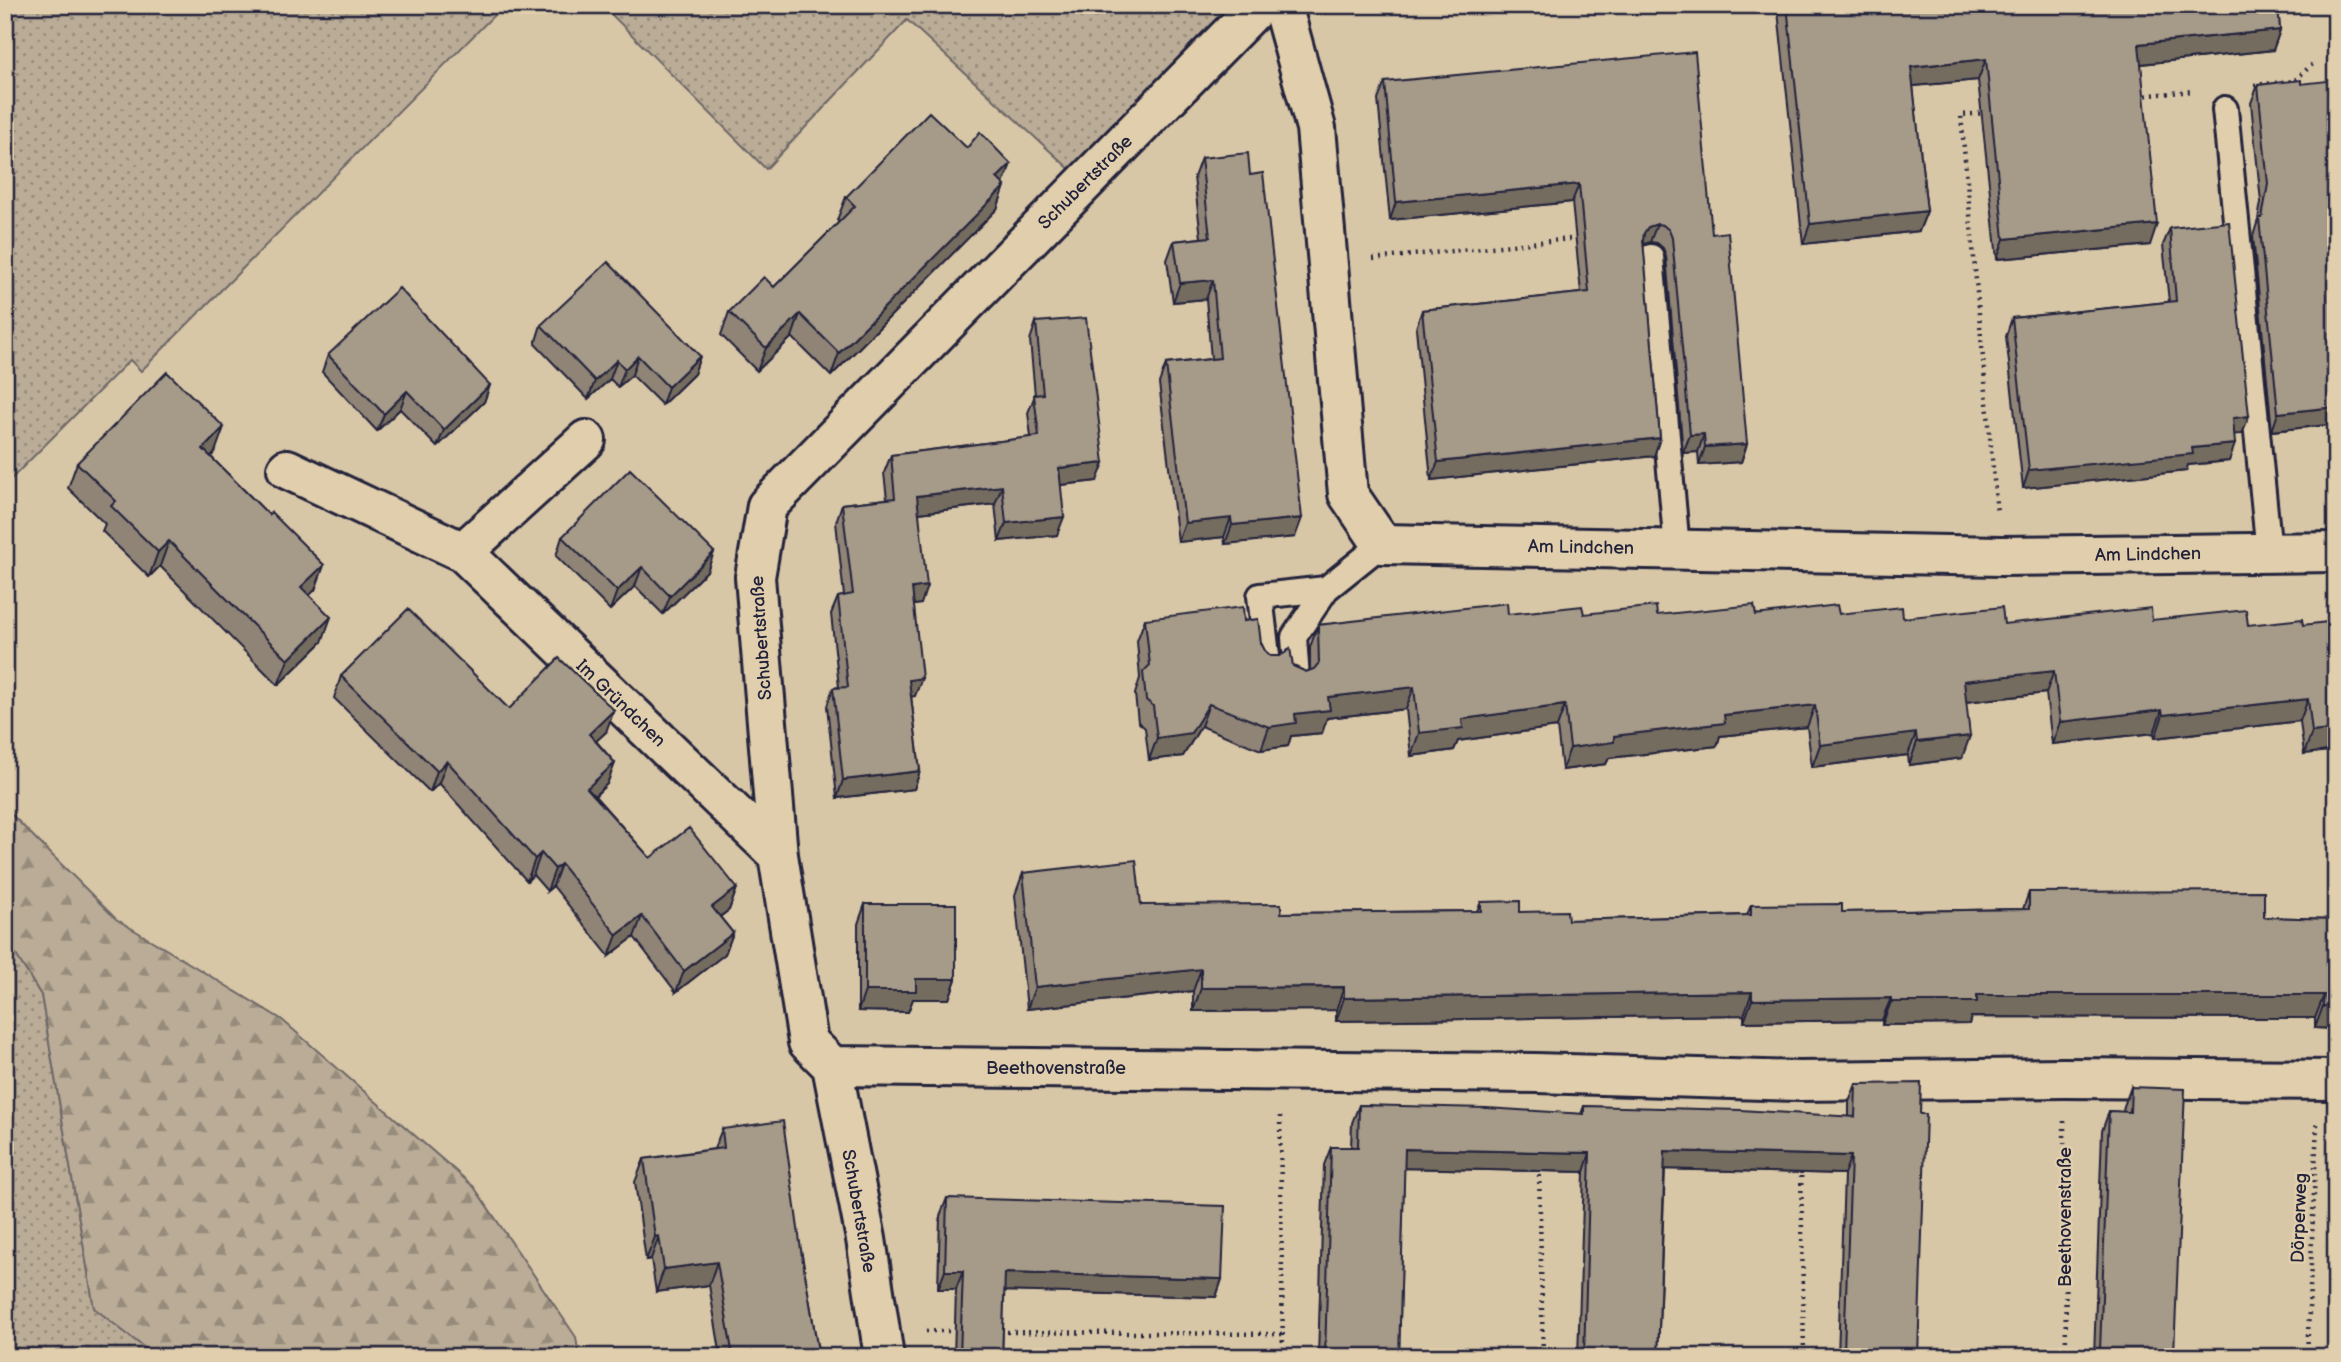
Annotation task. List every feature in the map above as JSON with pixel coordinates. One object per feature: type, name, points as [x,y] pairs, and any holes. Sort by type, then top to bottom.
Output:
[{"type":"street","name":"Schubertstraße","points":[[882,1344],[866,1239],[832,1066],[808,1042],[778,855],[755,577],[767,506],[1259,5]]},
{"type":"street","points":[[1282,5],[1316,128],[1348,494],[1382,544]]},
{"type":"street","points":[[463,552],[586,440]]},
{"type":"street","name":"Im Gründchen","points":[[288,469],[463,552],[778,855]]},
{"type":"street","name":"Am Lindchen","points":[[1382,544],[2001,556],[2336,552]]},
{"type":"street","name":"Beethovenstraße","points":[[832,1066],[1536,1073],[1799,1081],[2064,1078],[2327,1081]]},
{"type":"lane","points":[[2225,110],[2269,553]]},
{"type":"lane","points":[[1651,257],[1677,549]]},
{"type":"lane","points":[[1297,678],[1294,637],[1326,589],[1382,544]]},
{"type":"lane","points":[[1268,664],[1260,596],[1326,589]]},
{"type":"path","points":[[5,47],[14,176]]},
{"type":"path","points":[[2247,85],[2294,81],[2316,61]]},
{"type":"path","points":[[2127,98],[2196,90]]},
{"type":"path","points":[[1989,112],[1961,115],[2001,556]]},
{"type":"path","points":[[1327,264],[1581,238]]},
{"type":"path","points":[[1280,1070],[1283,1357]]},
{"type":"path","name":"Beethovenstraße","points":[[2064,1078],[2066,1357]]},
{"type":"path","name":"Dörperweg","points":[[2307,1357],[2327,1081]]},
{"type":"path","points":[[1800,1164],[1804,1357]]},
{"type":"path","points":[[1539,1167],[1543,1357]]},
{"type":"path","points":[[882,1344],[963,1331]]},
{"type":"path","points":[[991,1332],[1283,1334]]},
{"type":"green space","points":[[5,5],[504,5],[141,371],[130,360],[5,485]]},
{"type":"green space","points":[[602,5],[1239,5],[1074,173],[907,20],[766,169]]},
{"type":"green space","points":[[5,808],[116,919],[281,1019],[474,1187],[576,1337],[579,1357],[156,1357],[94,1308],[41,995],[5,937]]},
{"type":"green space","points":[[5,937],[41,995],[94,1307],[156,1357],[5,1357]]},
{"type":"building","points":[[1787,5],[2278,5],[2280,30],[2139,44],[2157,224],[2004,239],[1986,59],[1911,67],[1927,211],[1810,224]]},
{"type":"building","points":[[1695,52],[1712,234],[1728,232],[1747,444],[1705,447],[1704,434],[1690,435],[1672,238],[1669,230],[1657,224],[1648,227],[1643,240],[1660,438],[1438,462],[1422,310],[1589,292],[1579,184],[1396,202],[1385,82]]},
{"type":"building","points":[[2301,80],[2301,84],[2336,80],[2336,407],[2278,413],[2259,218],[2262,218],[2268,184],[2258,85]]},
{"type":"building","points":[[929,112],[967,148],[980,132],[1011,164],[997,178],[1005,186],[839,353],[800,314],[766,348],[729,312],[764,277],[774,287],[855,206],[846,197]]},
{"type":"building","points":[[1248,153],[1250,175],[1263,173],[1302,518],[1232,525],[1231,518],[1185,523],[1166,364],[1220,358],[1213,280],[1180,283],[1174,241],[1210,237],[1201,158]]},
{"type":"building","points":[[2229,222],[2249,416],[2233,418],[2235,444],[2192,448],[2193,454],[2029,470],[2012,318],[2176,301],[2170,228]]},
{"type":"building","points":[[608,262],[700,356],[668,387],[638,356],[625,369],[617,360],[595,381],[541,325]]},
{"type":"building","points":[[399,288],[490,385],[444,430],[407,391],[384,414],[328,355]]},
{"type":"building","points":[[1086,318],[1104,463],[1059,468],[1064,517],[1006,523],[1002,486],[917,496],[927,586],[912,588],[922,678],[909,680],[920,771],[843,780],[833,688],[848,687],[838,597],[853,594],[842,504],[895,498],[891,455],[1039,436],[1034,395],[1043,394],[1036,322]]},
{"type":"building","points":[[167,372],[224,427],[203,449],[324,565],[301,587],[331,617],[288,660],[169,541],[158,552],[111,506],[116,501],[77,463]]},
{"type":"building","points":[[630,469],[714,552],[670,596],[642,567],[617,591],[562,537]]},
{"type":"building","points":[[1507,603],[1508,614],[1582,606],[1584,614],[1656,606],[1657,615],[1754,605],[1756,615],[1837,605],[1839,614],[1902,607],[1903,618],[2002,607],[2004,624],[2151,608],[2152,620],[2246,610],[2248,625],[2302,619],[2303,625],[2336,621],[2336,729],[2312,732],[2308,699],[2163,715],[2162,710],[2060,722],[2054,671],[1964,681],[1970,736],[1917,742],[1916,733],[1820,745],[1815,705],[1724,715],[1725,723],[1614,736],[1614,742],[1570,748],[1565,705],[1462,719],[1463,728],[1419,733],[1414,687],[1328,697],[1330,710],[1295,714],[1296,723],[1269,727],[1209,704],[1191,733],[1157,738],[1153,706],[1146,700],[1143,672],[1150,665],[1145,619],[1243,607],[1244,621],[1258,619],[1261,643],[1265,651],[1271,656],[1279,656],[1290,648],[1293,666],[1306,672],[1319,663],[1318,625]]},
{"type":"building","points":[[408,609],[509,709],[559,658],[614,710],[589,734],[615,763],[587,788],[650,858],[689,828],[737,888],[712,907],[733,933],[684,971],[642,916],[617,935],[561,864],[555,869],[541,853],[535,859],[447,761],[437,771],[341,676]]},
{"type":"building","points":[[1136,860],[1141,905],[1281,904],[1281,913],[1481,911],[1481,902],[1520,901],[1520,912],[1567,911],[1568,920],[1751,915],[1751,905],[1842,904],[1842,912],[2029,909],[2029,892],[2264,891],[2264,917],[2336,919],[2336,1006],[2323,1006],[2324,995],[1977,995],[1977,1002],[1891,1002],[1891,998],[1752,1000],[1752,992],[1344,998],[1344,987],[1201,988],[1201,969],[1035,987],[1023,873]]},
{"type":"building","points":[[865,904],[956,904],[956,979],[916,979],[916,991],[865,991]]},
{"type":"building","points":[[1921,1083],[1920,1114],[1926,1114],[1918,1355],[1935,1357],[1861,1357],[1861,1353],[1844,1352],[1851,1156],[1665,1151],[1658,1357],[1584,1357],[1590,1153],[1405,1149],[1399,1357],[1325,1357],[1331,1147],[1358,1147],[1359,1105],[1487,1108],[1584,1114],[1584,1106],[1740,1110],[1855,1117],[1856,1084]]},
{"type":"building","points":[[2131,1087],[2185,1089],[2174,1354],[2192,1357],[2119,1357],[2119,1353],[2100,1351],[2109,1111],[2130,1112]]},
{"type":"building","points":[[783,1121],[819,1357],[733,1357],[717,1262],[664,1269],[659,1236],[655,1237],[644,1159],[724,1148],[722,1129]]},
{"type":"building","points":[[947,1198],[1225,1206],[1222,1279],[1005,1273],[1002,1357],[960,1357],[963,1271],[945,1271]]}]
